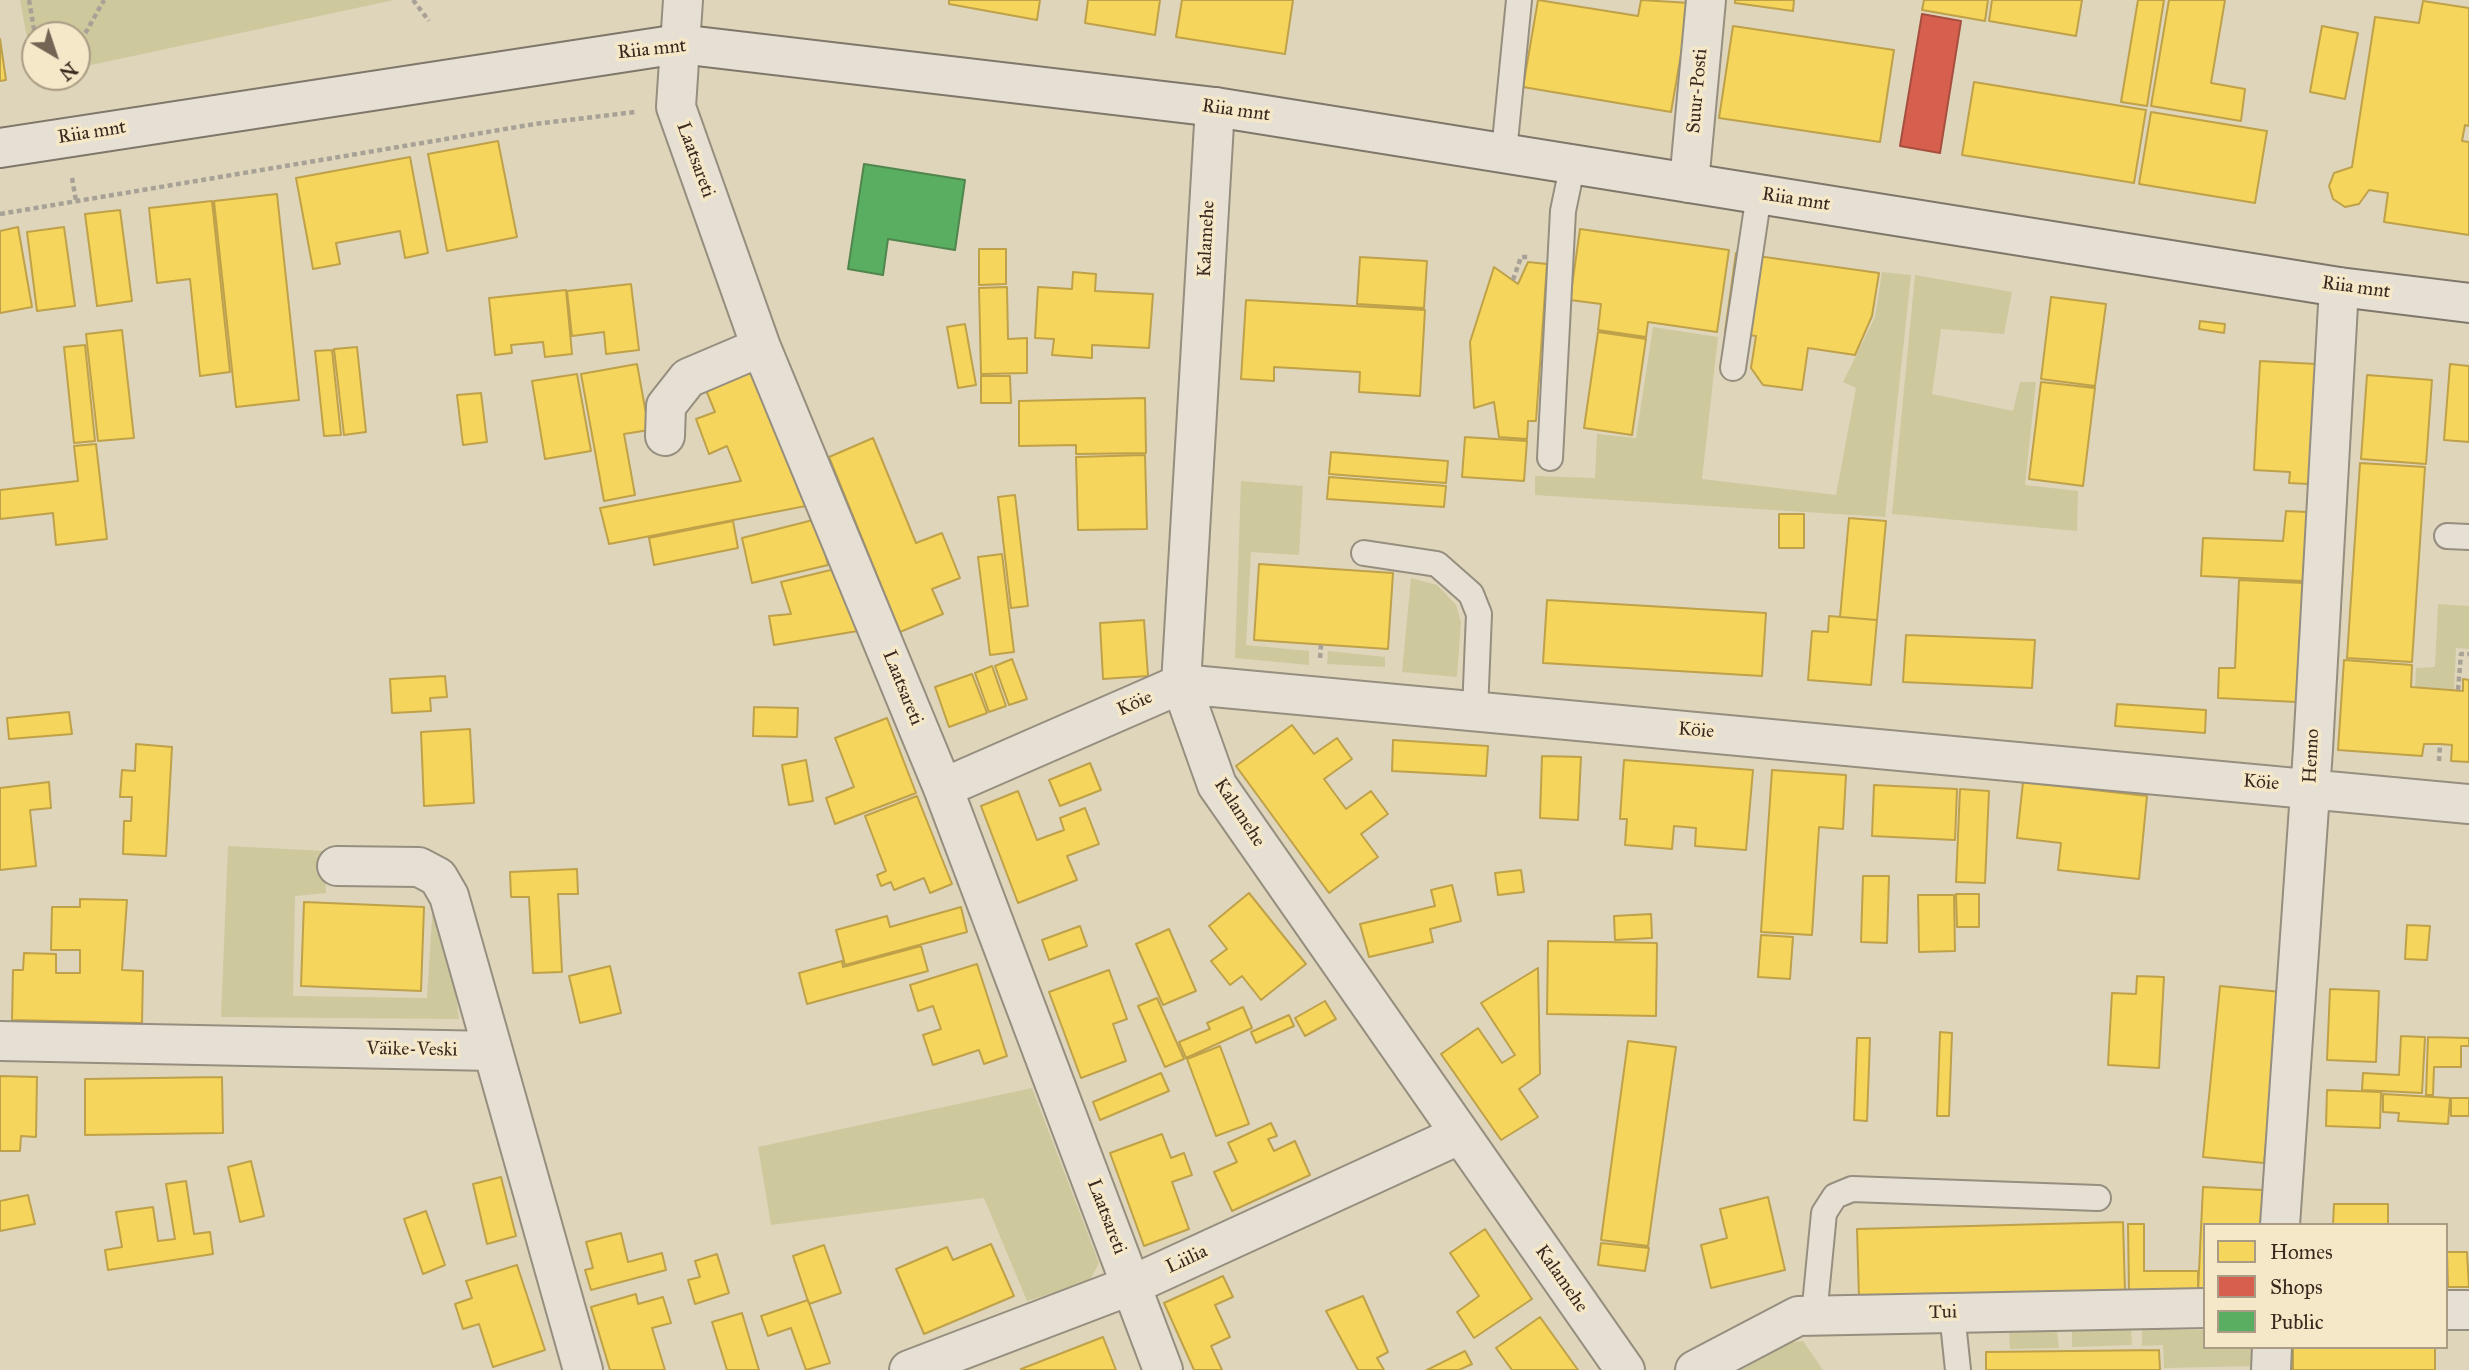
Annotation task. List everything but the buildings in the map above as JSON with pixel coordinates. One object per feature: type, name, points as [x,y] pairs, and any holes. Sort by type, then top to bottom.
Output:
[{"type":"street","name":"Laatsareti","points":[[683,0],[676,107],[761,347],[943,788],[1163,1370]]},
{"type":"street","name":"Suur-Posti","points":[[1689,183],[1706,0]]},
{"type":"street","name":"Riia mnt","points":[[0,148],[679,44],[1215,107],[2339,287],[2469,303]]},
{"type":"street","name":"Kalamehe","points":[[1215,107],[1181,684],[1217,785],[1625,1370]]},
{"type":"street","name":"Henno","points":[[2280,1223],[2310,788],[2339,287]]},
{"type":"street","points":[[665,436],[666,405],[688,378],[761,347]]},
{"type":"street","name":"Köie","points":[[943,788],[1181,684],[2469,804]]},
{"type":"street","points":[[337,866],[419,867],[438,877],[449,896],[583,1370]]},
{"type":"street","name":"Väike-Veski","points":[[0,1041],[493,1051]]},
{"type":"street","name":"Liilia","points":[[915,1369],[1132,1286],[1459,1135]]},
{"type":"street","name":"Tui","points":[[1695,1370],[1798,1316],[2203,1308]]},
{"type":"street","points":[[2448,1310],[2469,1310]]},
{"type":"street","points":[[2271,1370],[2272,1349]]},
{"type":"lane","points":[[1504,152],[1519,0]]},
{"type":"lane","points":[[1549,458],[1563,211],[1573,163]]},
{"type":"lane","points":[[1733,368],[1759,194]]},
{"type":"lane","points":[[1364,553],[1437,564],[1471,594],[1479,614],[1475,711]]},
{"type":"lane","points":[[1814,1316],[1824,1213],[1835,1196],[1852,1189],[2098,1198]]},
{"type":"lane","points":[[1952,1313],[1958,1370]]},
{"type":"path","points":[[29,0],[33,21]]},
{"type":"path","points":[[91,23],[104,0]]},
{"type":"path","points":[[413,0],[429,21]]},
{"type":"path","points":[[0,214],[535,124],[676,107]]},
{"type":"path","points":[[72,177],[76,201]]},
{"type":"path","points":[[2458,690],[2461,654],[2469,654]]},
{"type":"shaded area","points":[[20,0],[394,0],[91,65],[91,21],[24,21]]},
{"type":"shaded area","points":[[1882,272],[1911,275],[1885,517],[1535,495],[1535,476],[1595,478],[1597,434],[1636,438],[1653,327],[1718,337],[1702,479],[1836,495],[1856,388],[1843,382],[1875,317]]},
{"type":"shaded area","points":[[1915,275],[2012,292],[2004,334],[1941,329],[1932,394],[2013,411],[2020,382],[2036,382],[2025,485],[2078,491],[2077,531],[1892,514]]},
{"type":"shaded area","points":[[1241,481],[1303,486],[1299,555],[1251,552],[1246,645],[1309,651],[1309,665],[1235,658]]},
{"type":"shaded area","points":[[1411,578],[1437,585],[1456,605],[1461,622],[1457,677],[1402,672]]},
{"type":"shaded area","points":[[2438,604],[2469,606],[2469,649],[2456,648],[2454,690],[2415,687],[2416,668],[2435,667]]},
{"type":"shaded area","points":[[1328,651],[1385,657],[1385,667],[1327,664]]},
{"type":"shaded area","points":[[228,846],[325,851],[326,893],[295,896],[293,996],[427,998],[433,904],[450,947],[459,1019],[221,1017]]},
{"type":"shaded area","points":[[1032,1088],[1099,1263],[1089,1282],[1027,1301],[984,1198],[771,1225],[758,1147]]},
{"type":"shaded area","points":[[2131,1328],[2132,1345],[2072,1347],[2072,1329]]},
{"type":"shaded area","points":[[2142,1330],[2203,1330],[2203,1349],[2254,1349],[2256,1366],[2164,1368],[2163,1345],[2142,1346]]},
{"type":"shaded area","points":[[2009,1331],[2057,1331],[2059,1348],[2010,1349]]},
{"type":"shaded area","points":[[1803,1341],[1823,1370],[1741,1370],[1788,1343]]}]
